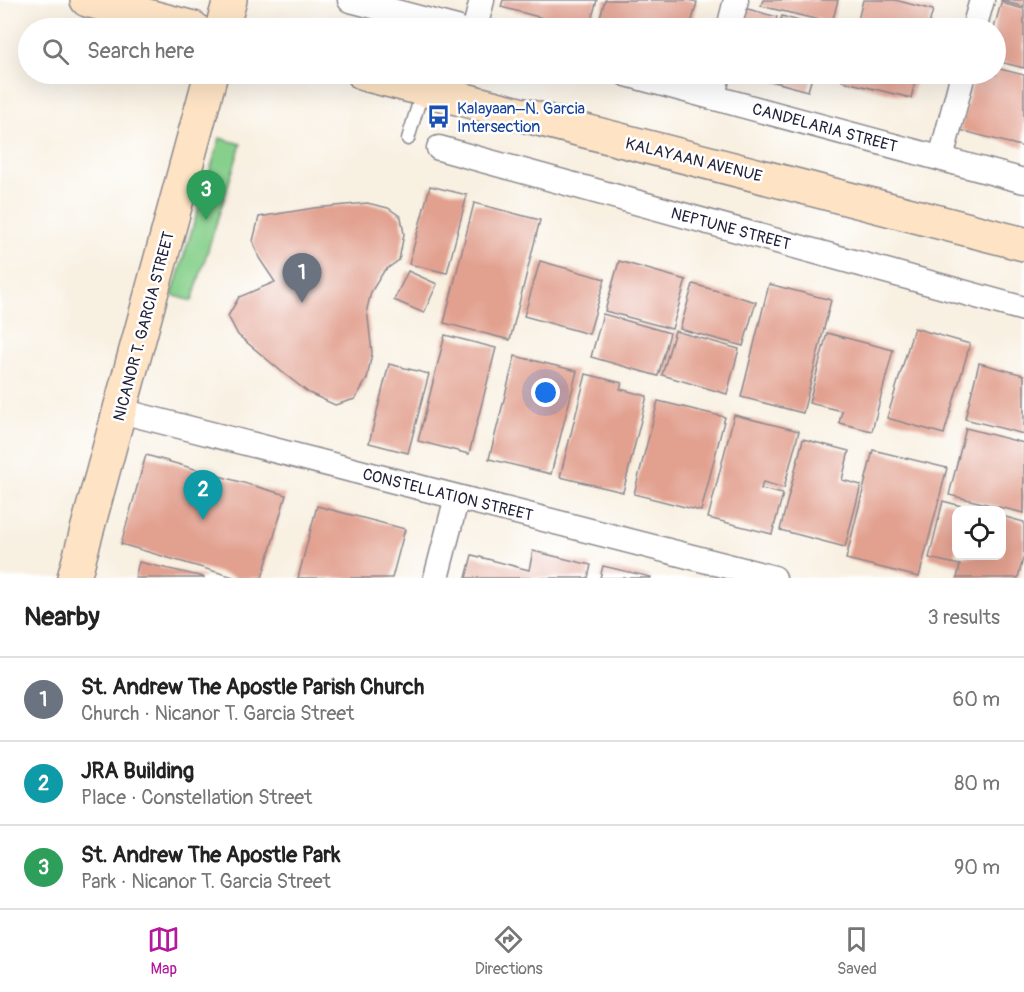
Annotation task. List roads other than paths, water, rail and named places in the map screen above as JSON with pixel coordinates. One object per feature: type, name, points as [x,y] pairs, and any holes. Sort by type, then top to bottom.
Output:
[{"type":"main road","points":[[87,0],[155,18]]},
{"type":"main road","points":[[225,18],[230,0]]},
{"type":"main road","name":"NICANOR T. GARCIA STREET","points":[[74,578],[208,84]]},
{"type":"main road","name":"KALAYAAN AVENUE","points":[[405,84],[1024,244]]},
{"type":"street","points":[[350,0],[419,18]]},
{"type":"street","points":[[478,18],[482,0]]},
{"type":"street","points":[[732,18],[736,0]]},
{"type":"street","points":[[977,18],[982,0]]},
{"type":"street","points":[[941,158],[960,84]]},
{"type":"street","name":"CANDELARIA STREET","points":[[715,85],[941,158],[1024,182]]},
{"type":"street","name":"NEPTUNE STREET","points":[[439,148],[1024,309]]},
{"type":"street","name":"CONSTELLATION STREET","points":[[121,411],[768,577]]},
{"type":"street","points":[[436,578],[457,497]]},
{"type":"lane","points":[[408,139],[422,88]]},
{"type":"place","name":"Kalayaan–N. Garcia Intersection","points":[[439,117]]},
{"type":"place","name":"St. Andrew The Apostle Park","points":[[206,220]]},
{"type":"place","name":"St. Andrew The Apostle Parish Church","points":[[302,303]]},
{"type":"place","name":"JRA Building","points":[[203,520]]}]
